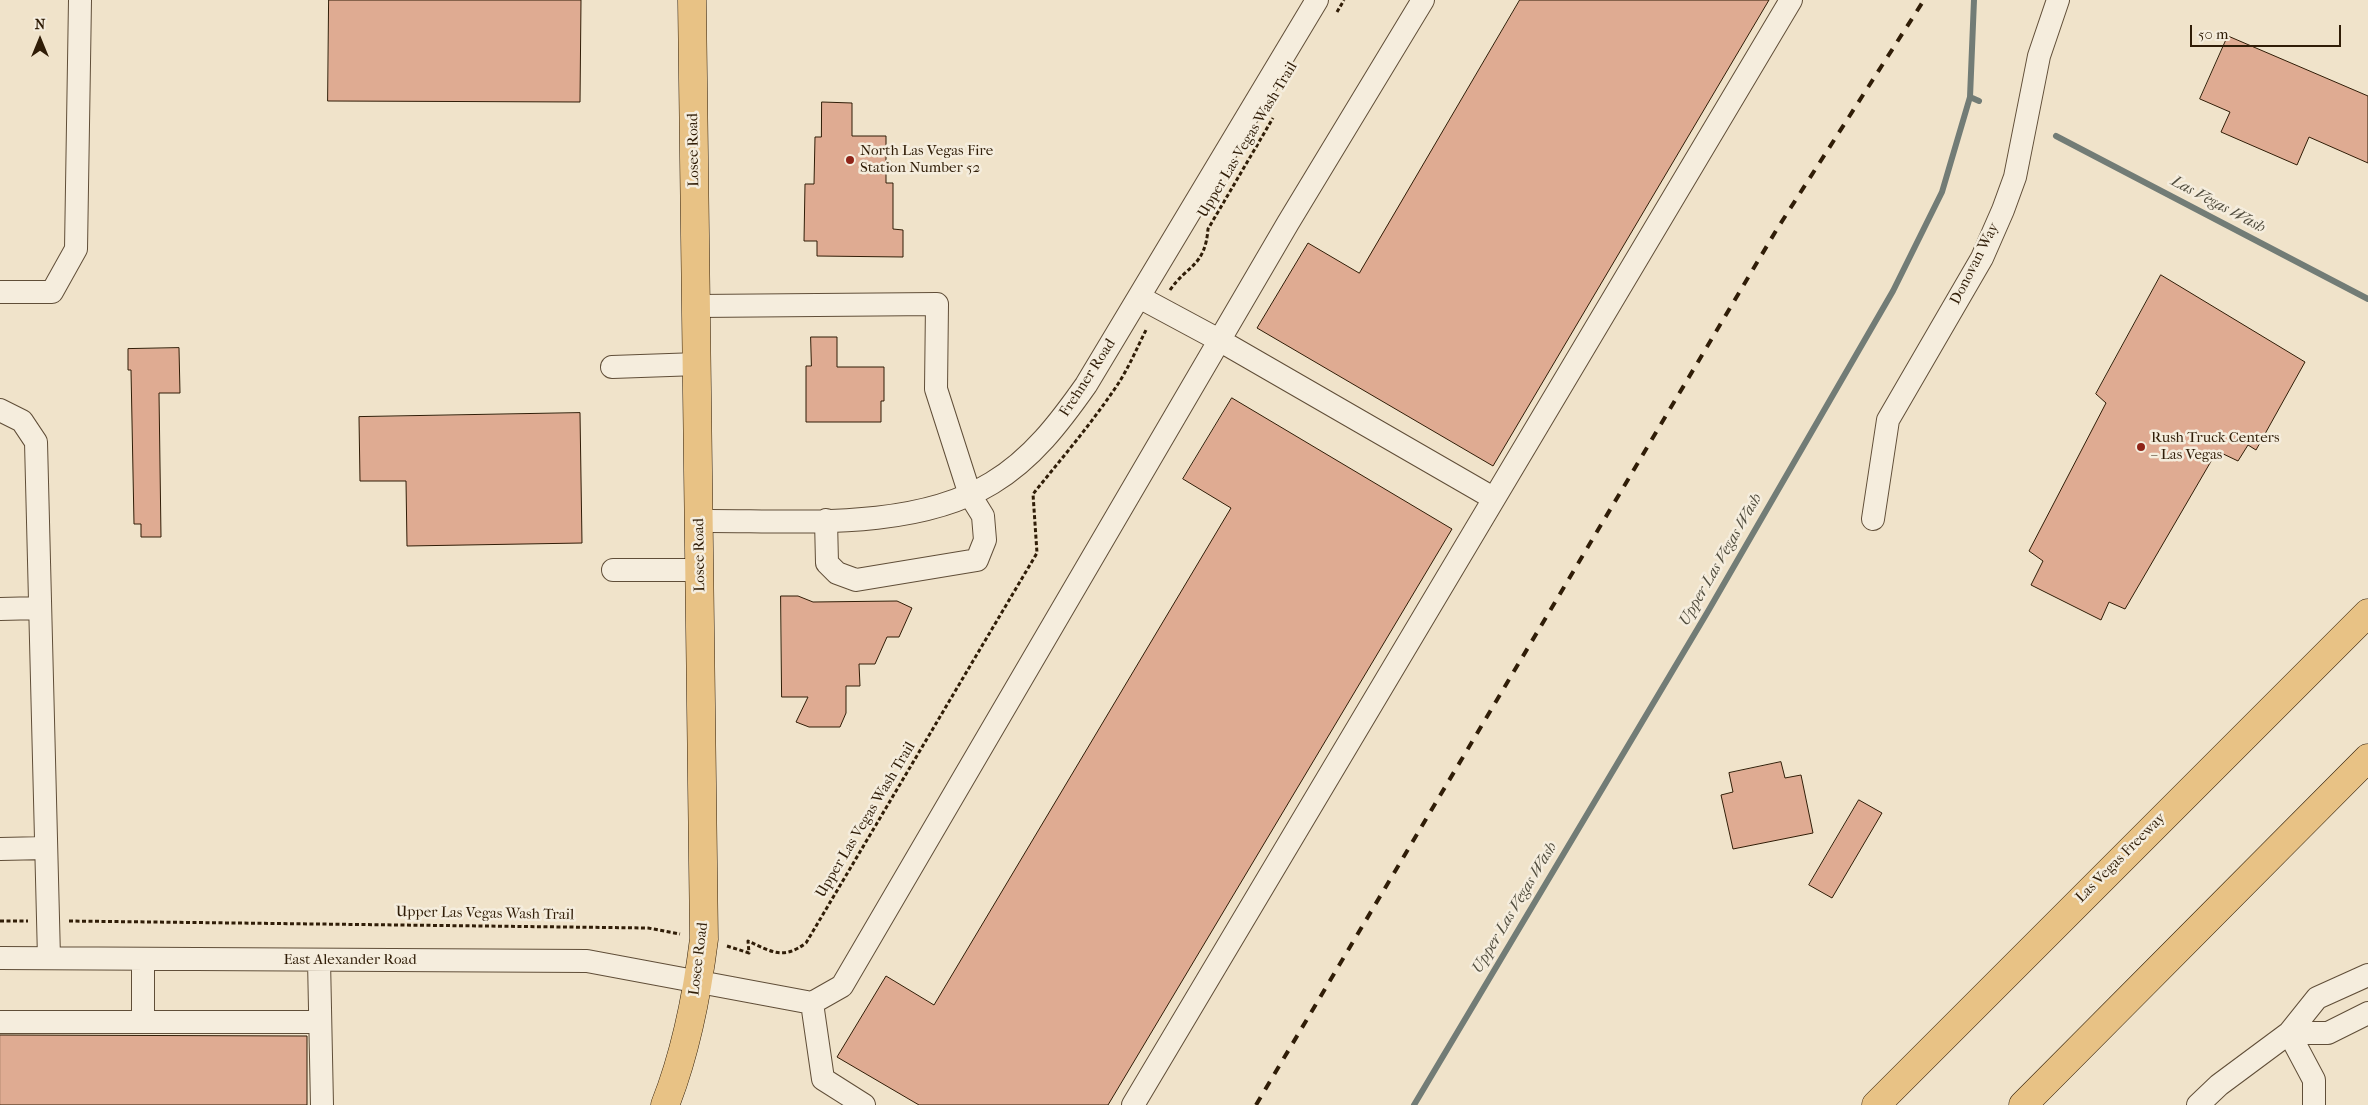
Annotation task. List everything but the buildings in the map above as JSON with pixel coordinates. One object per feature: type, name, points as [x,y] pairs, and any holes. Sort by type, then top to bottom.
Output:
[{"type":"main road","name":"Losee Road","points":[[665,1105],[677,1074],[699,980],[704,939],[692,0]]},
{"type":"main road","name":"Las Vegas Freeway","points":[[1876,1105],[2368,613]]},
{"type":"main road","points":[[2023,1105],[2368,758]]},
{"type":"street","points":[[0,292],[52,292],[76,250],[80,0]]},
{"type":"street","name":"Frehner Road","points":[[700,521],[826,520],[913,513],[970,495],[994,482],[1015,466],[1038,446],[1059,422],[1149,302],[1317,0]]},
{"type":"street","points":[[864,1105],[823,1079],[812,1003],[842,986],[1220,340],[1422,0]]},
{"type":"street","points":[[1133,1105],[1791,0]]},
{"type":"street","name":"Donovan Way","points":[[1873,519],[1888,420],[1982,258],[2003,210],[2014,177],[2039,56],[2058,0]]},
{"type":"street","points":[[1149,302],[1220,340],[1493,498]]},
{"type":"street","points":[[697,306],[937,304],[936,390],[970,495],[983,516],[985,540],[977,560],[856,580],[836,573],[827,563],[826,520]]},
{"type":"street","points":[[612,367],[698,364]]},
{"type":"street","points":[[0,410],[22,421],[36,442],[49,958]]},
{"type":"street","points":[[613,570],[700,570]]},
{"type":"street","points":[[0,608],[40,608]]},
{"type":"street","points":[[0,848],[46,848]]},
{"type":"street","name":"East Alexander Road","points":[[0,958],[587,961],[699,980],[812,1003]]},
{"type":"street","points":[[142,1022],[143,959]]},
{"type":"street","points":[[320,960],[322,1105]]},
{"type":"street","points":[[2198,1105],[2219,1084],[2289,1033],[2316,998],[2368,975]]},
{"type":"street","points":[[2289,1033],[2328,1033],[2368,1013]]},
{"type":"street","points":[[0,1022],[320,1022]]},
{"type":"street","points":[[2289,1033],[2314,1080],[2314,1105]]},
{"type":"path","points":[[1336,14],[1344,0]]},
{"type":"path","name":"Upper Las Vegas Wash Trail","points":[[0,921],[648,928],[704,939],[749,953],[748,940],[770,951],[785,954],[795,951],[806,942],[886,811],[1037,553],[1033,494],[1078,438],[1118,383],[1140,345],[1149,302],[1188,273],[1199,259],[1207,242],[1208,229],[1277,111]]},
{"type":"waterway","name":"Upper Las Vegas Wash","points":[[1414,1105],[1707,613],[1893,291],[1942,192],[1970,97],[1974,0]]},
{"type":"waterway","name":"Las Vegas Wash","points":[[1970,97],[1979,101]]},
{"type":"waterway","name":"Las Vegas Wash","points":[[2056,136],[2368,299]]},
{"type":"railway","points":[[1256,1105],[1777,229],[1924,0]]},
{"type":"place","name":"North Las Vegas Fire Station Number 52","points":[[850,160]]},
{"type":"place","name":"Rush Truck Centers – Las Vegas","points":[[2141,447]]}]
